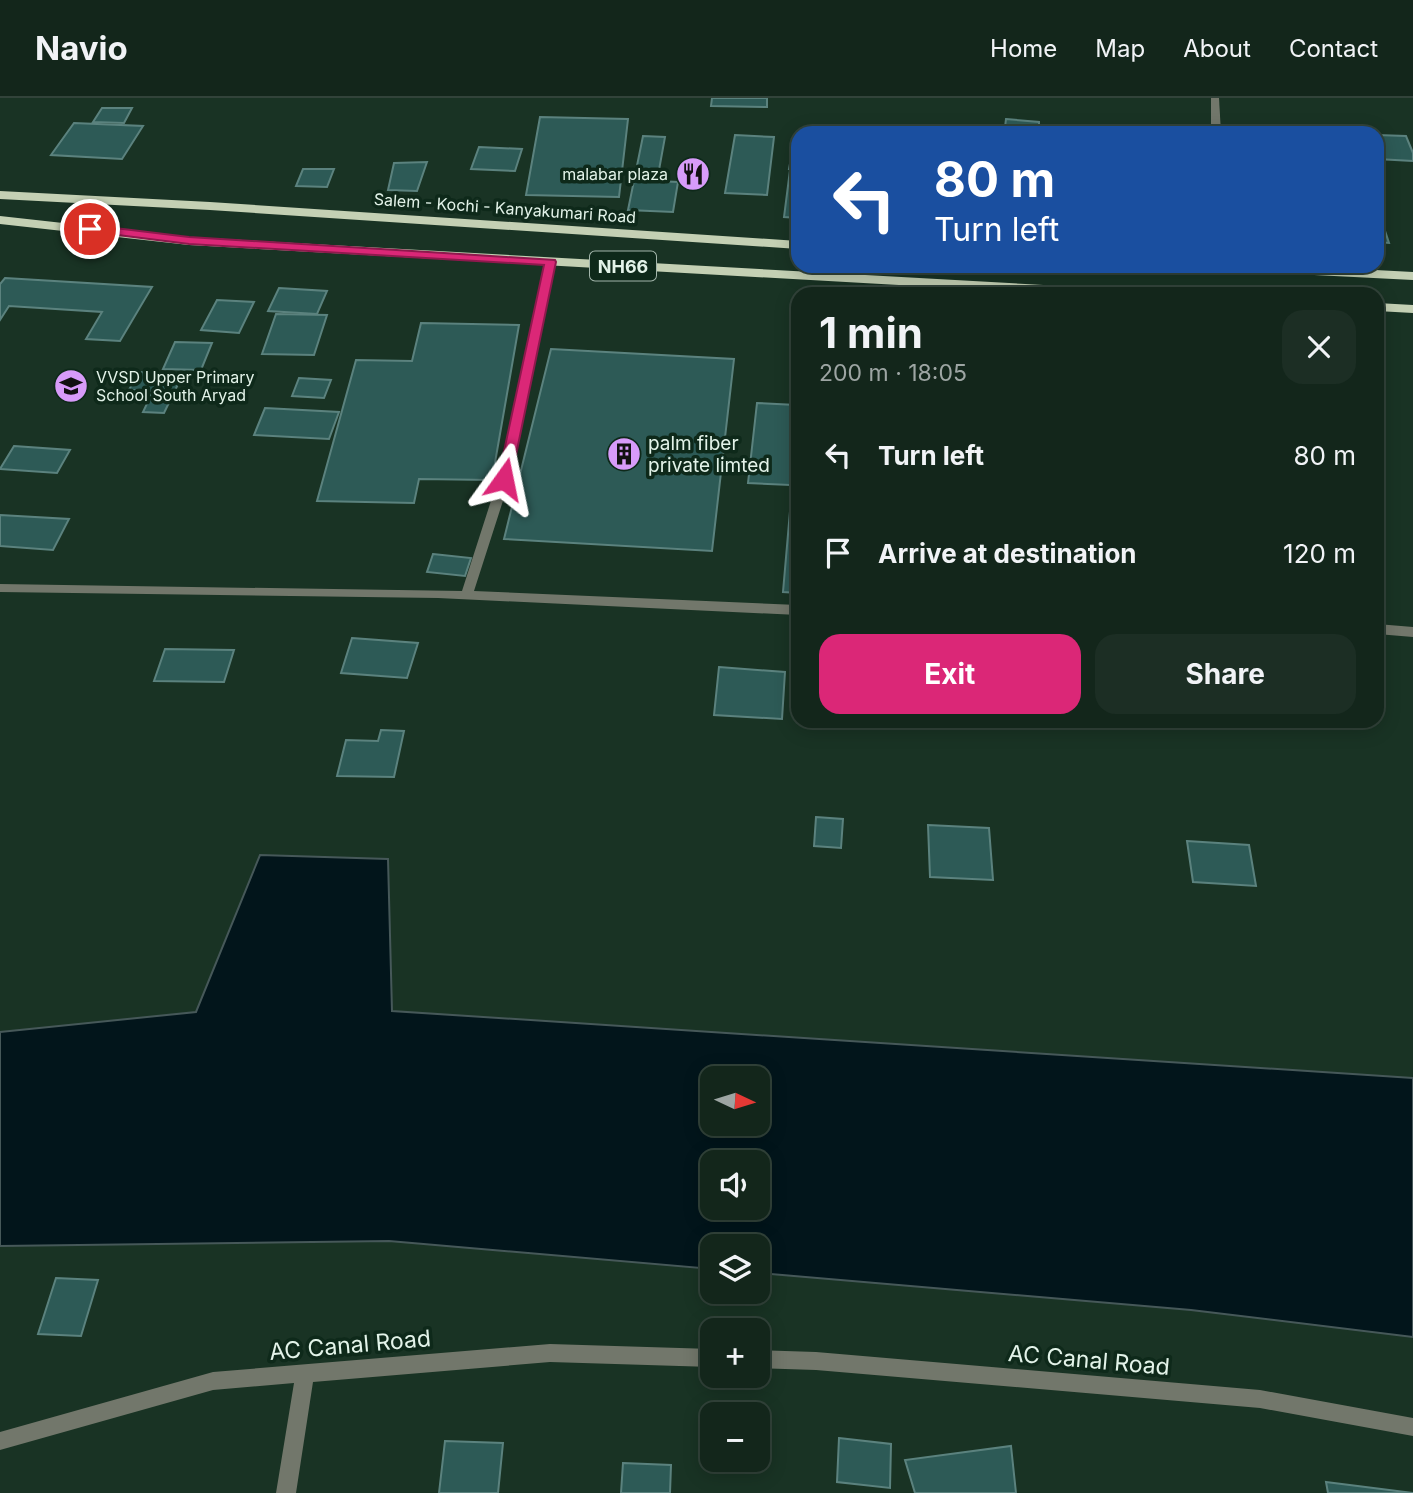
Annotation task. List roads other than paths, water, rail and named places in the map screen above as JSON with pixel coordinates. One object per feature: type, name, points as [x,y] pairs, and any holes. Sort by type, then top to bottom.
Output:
[{"type":"highway","name":"Salem - Kochi - Kanyakumari Road","points":[[0,195],[210,206],[791,245]]},
{"type":"highway","name":"NH66","points":[[0,220],[189,241],[1006,287]]},
{"type":"highway","points":[[1355,273],[1413,276]]},
{"type":"highway","points":[[1384,307],[1413,309]]},
{"type":"street","points":[[1215,98],[1216,126]]},
{"type":"street","points":[[467,595],[504,479],[551,262]]},
{"type":"street","points":[[0,588],[467,595],[791,610]]},
{"type":"street","points":[[1384,630],[1413,632]]},
{"type":"street","name":"AC Canal Road","points":[[0,1441],[213,1381],[550,1353],[700,1358]]},
{"type":"street","name":"AC Canal Road","points":[[770,1359],[816,1361],[1260,1399],[1413,1427]]},
{"type":"street","points":[[286,1493],[305,1374]]},
{"type":"place","name":"malabar plaza","points":[[693,174]]},
{"type":"place","name":"VVSD Upper Primary School South Aryad","points":[[71,386]]},
{"type":"place","name":"palm fiber private limted","points":[[624,454]]}]
